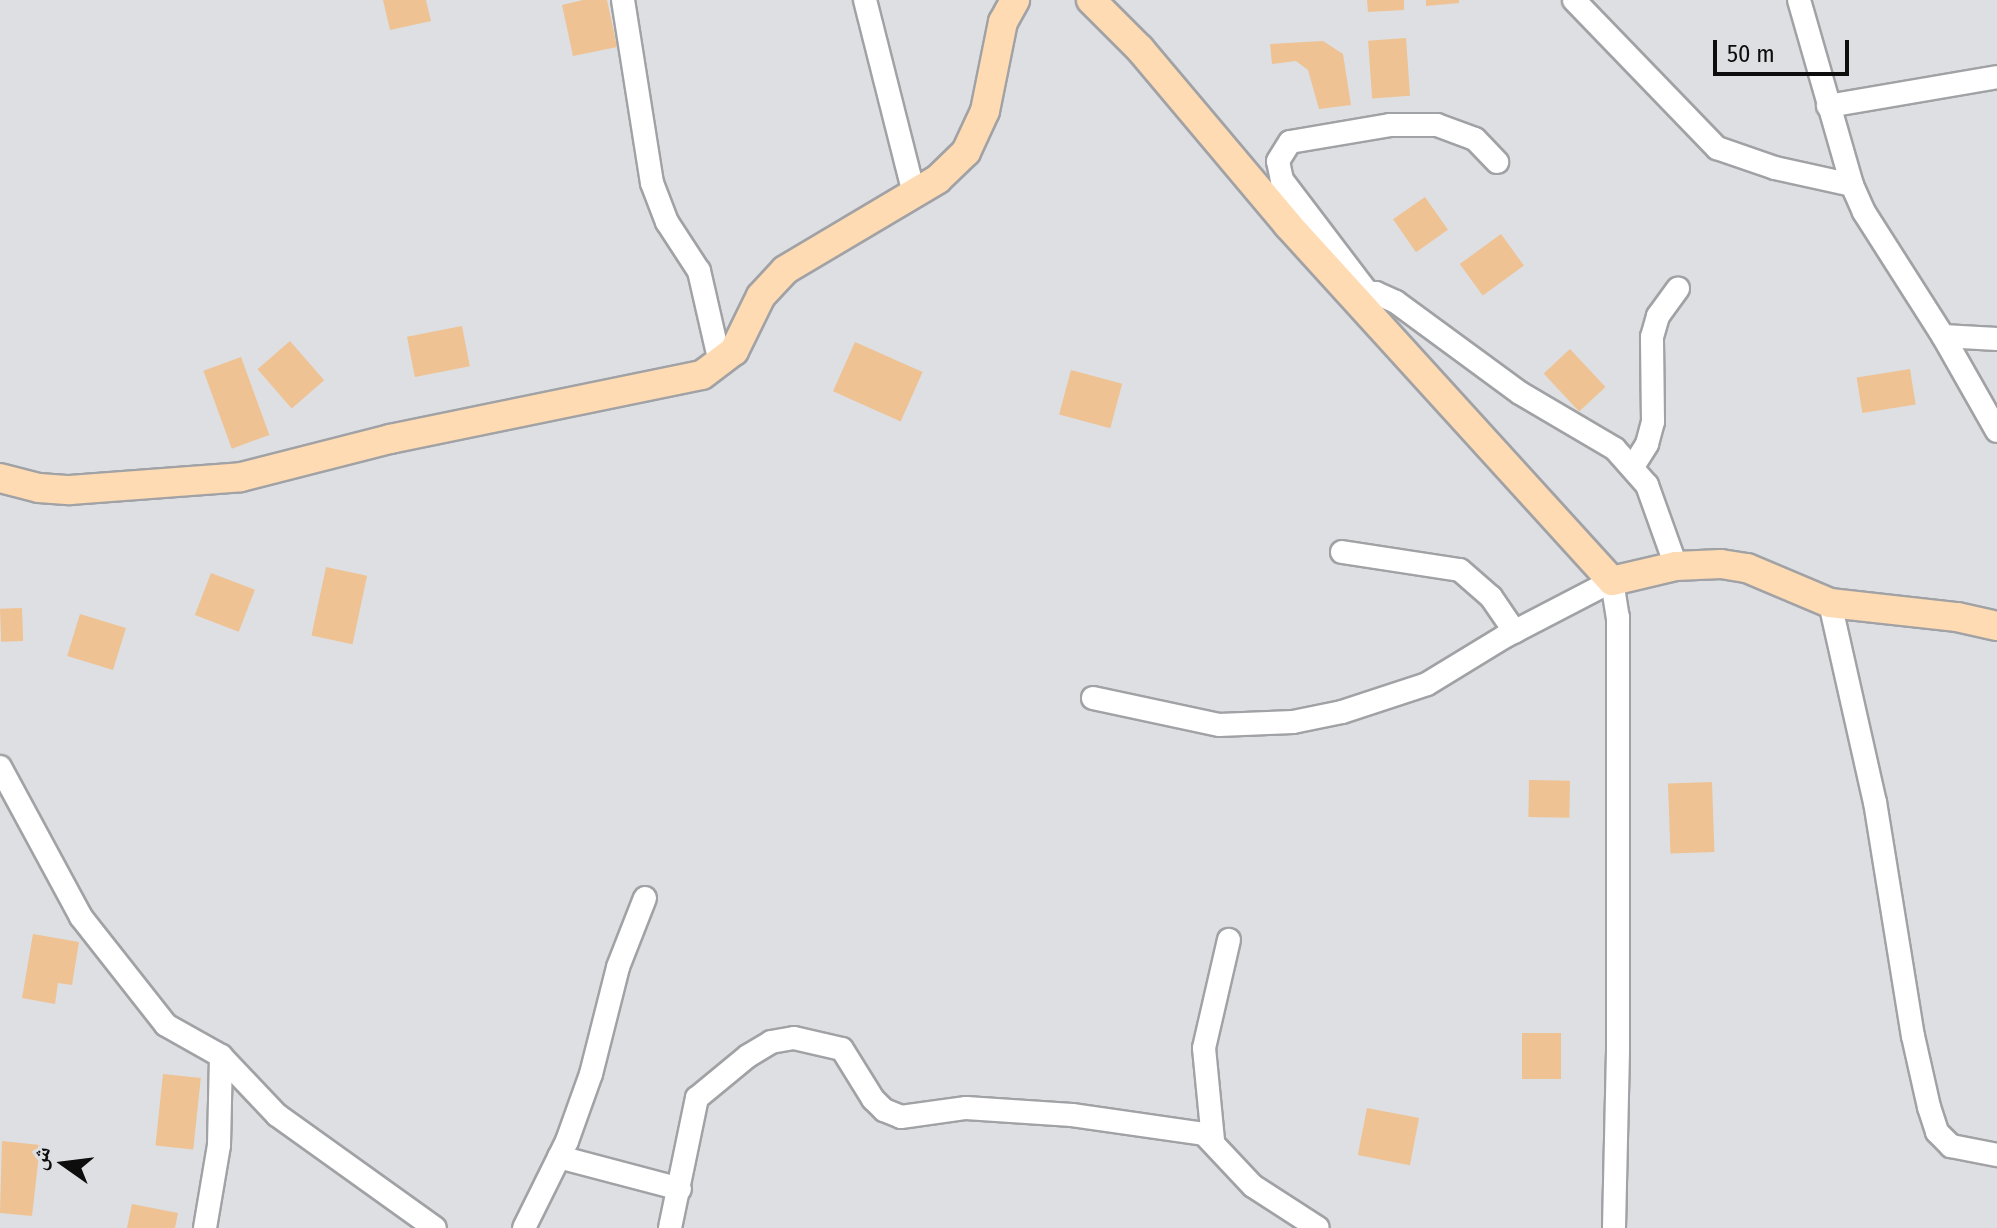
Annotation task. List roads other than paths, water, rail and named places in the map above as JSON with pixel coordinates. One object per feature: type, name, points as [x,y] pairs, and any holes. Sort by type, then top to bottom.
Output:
[{"type":"main road","points":[[0,478],[39,488],[70,490],[241,477],[390,439],[702,375],[734,351],[761,296],[785,270],[938,179],[966,152],[985,111],[1003,22],[1015,0]]},
{"type":"main road","points":[[1091,0],[1140,49],[1197,119],[1359,292],[1612,581],[1699,563],[1747,568],[1830,603],[1957,617],[1997,626]]},
{"type":"street","points":[[623,0],[652,183],[667,222],[699,271],[720,363]]},
{"type":"street","points":[[865,0],[914,194]]},
{"type":"street","points":[[1574,0],[1717,148],[1775,168],[1852,185]]},
{"type":"street","points":[[1799,0],[1852,185],[1864,212],[1943,336],[1997,431]]},
{"type":"street","points":[[1828,106],[1997,77]]},
{"type":"street","points":[[1497,162],[1467,135],[1428,124],[1390,125],[1290,142],[1278,161],[1282,180],[1359,292],[1396,302],[1520,393],[1615,449],[1634,465],[1656,503],[1676,566]]},
{"type":"street","points":[[1634,465],[1647,444],[1653,422],[1652,337],[1658,316],[1678,288]]},
{"type":"street","points":[[1943,336],[1997,339]]},
{"type":"street","points":[[1342,552],[1460,570],[1491,597],[1515,632]]},
{"type":"street","points":[[1093,698],[1219,725],[1293,722],[1342,712],[1427,684],[1515,632],[1612,581],[1618,617],[1618,1051],[1614,1228]]},
{"type":"street","points":[[1830,603],[1875,802],[1913,1036],[1929,1107],[1937,1132],[1951,1146],[1997,1155]]},
{"type":"street","points":[[0,767],[81,917],[166,1025],[221,1056],[277,1115],[435,1228]]},
{"type":"street","points":[[524,1228],[559,1157],[591,1074],[618,967],[645,898]]},
{"type":"street","points":[[1213,1140],[1204,1048],[1229,940]]},
{"type":"street","points":[[670,1228],[680,1189],[690,1118],[697,1098],[748,1056],[771,1042],[794,1038],[842,1049],[873,1099],[884,1110],[901,1117],[966,1108],[1072,1115],[1194,1132],[1213,1140],[1253,1186],[1318,1228]]},
{"type":"street","points":[[205,1228],[219,1145],[221,1056]]},
{"type":"street","points":[[559,1157],[680,1189]]}]
